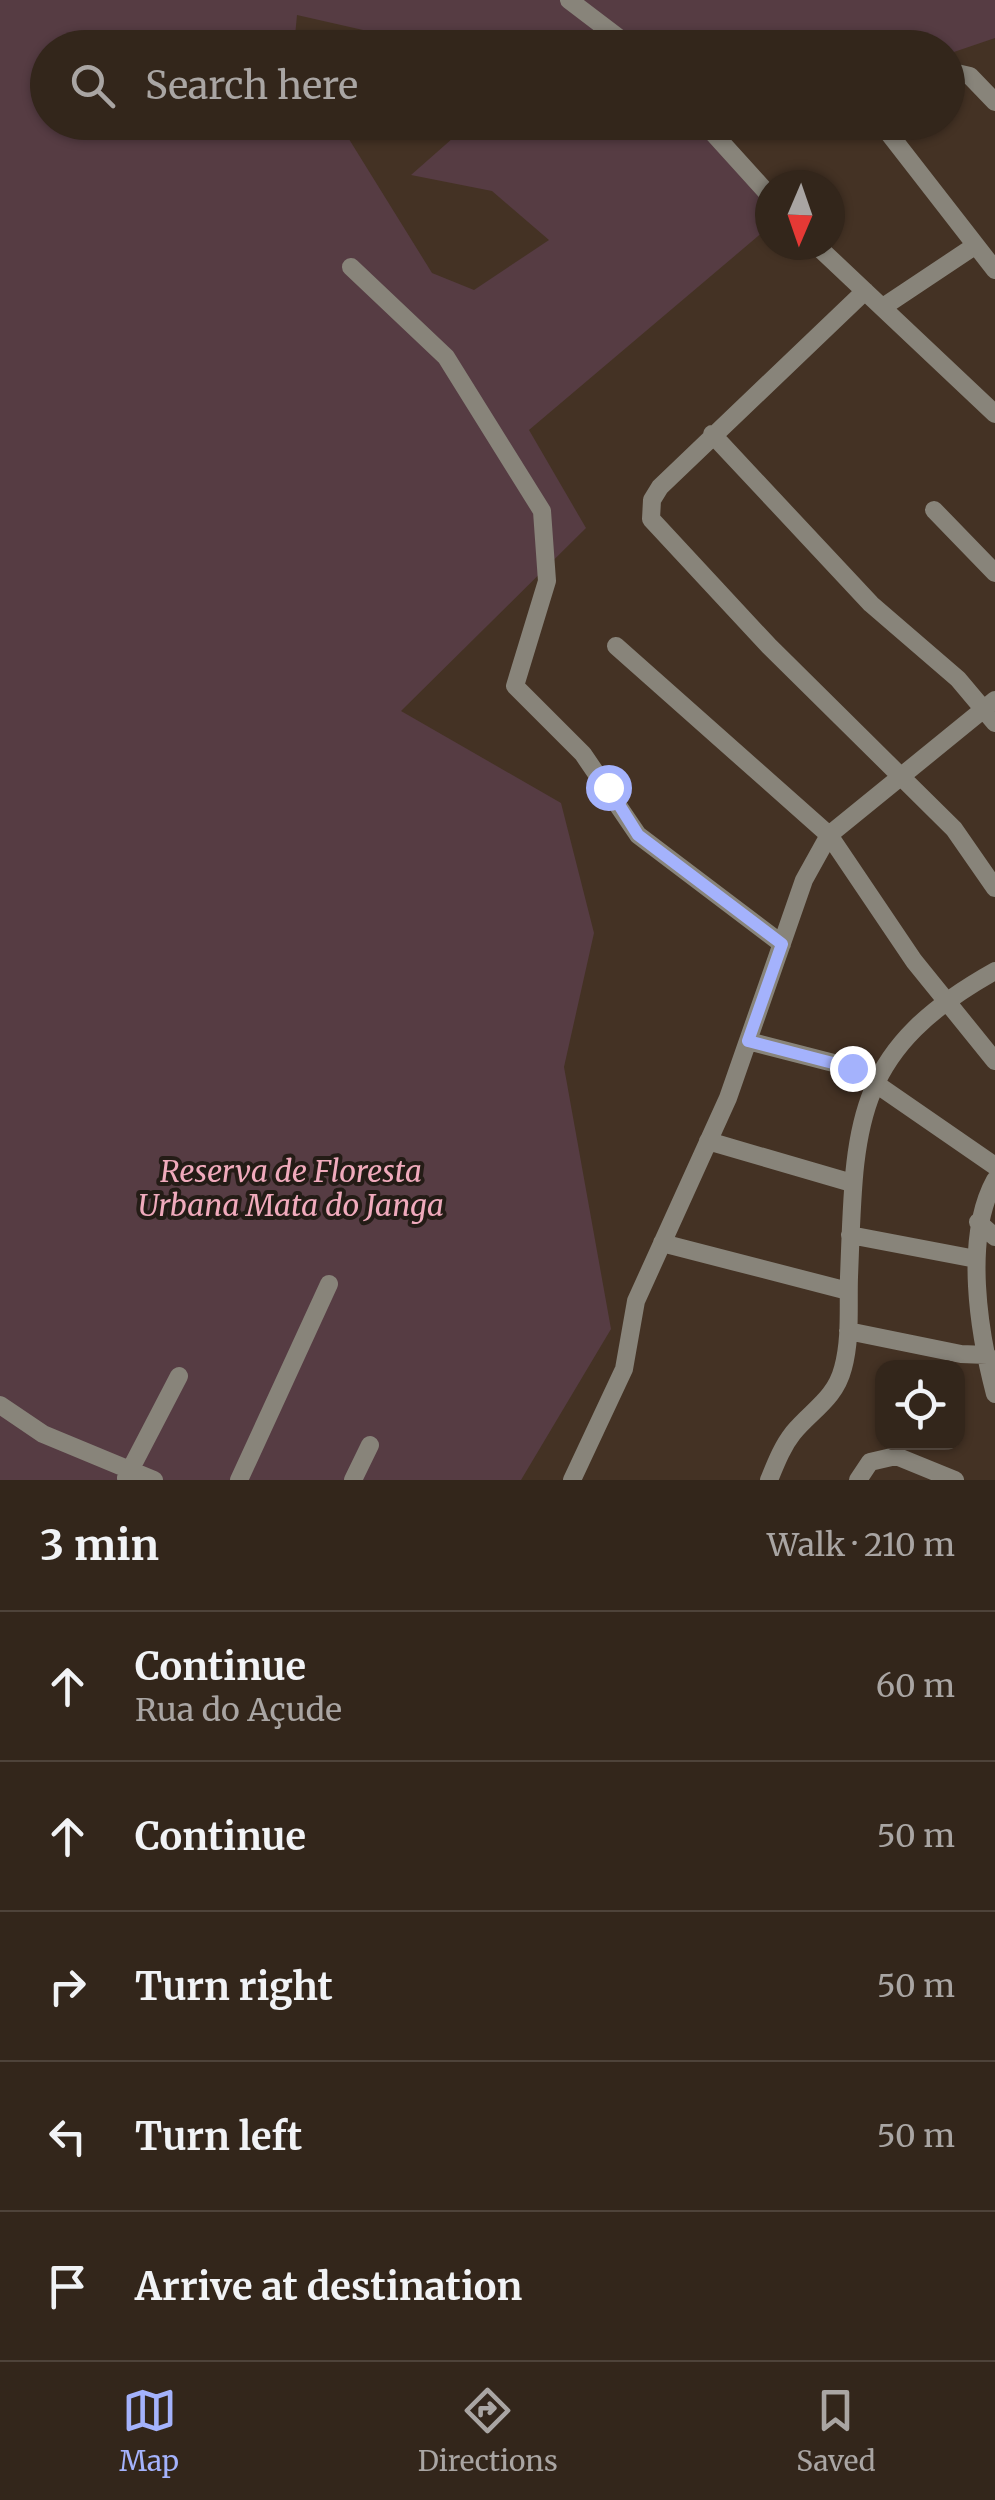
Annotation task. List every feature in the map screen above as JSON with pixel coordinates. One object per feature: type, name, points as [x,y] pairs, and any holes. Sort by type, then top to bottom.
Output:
[{"type":"street","points":[[570,0],[609,30]]},
{"type":"street","points":[[965,75],[995,102]]},
{"type":"street","points":[[719,140],[755,179]]},
{"type":"street","points":[[893,140],[973,247],[995,270]]},
{"type":"street","points":[[883,308],[973,247]]},
{"type":"street","points":[[832,260],[994,410]]},
{"type":"street","points":[[352,267],[446,356],[542,511],[546,581],[515,686],[583,754],[638,835],[782,944]]},
{"type":"street","points":[[865,291],[660,486],[652,500],[651,520],[769,646],[954,829],[995,888]]},
{"type":"street","points":[[572,1480],[624,1369],[636,1302],[708,1141],[748,1041],[804,880],[828,835],[899,776],[991,711],[928,651],[870,604],[712,434]]},
{"type":"street","points":[[934,510],[995,573]]},
{"type":"street","points":[[616,646],[828,835],[943,1000],[995,1061]]},
{"type":"street","points":[[770,1480],[790,1437],[835,1390],[848,1330],[852,1183],[858,1132],[877,1081],[900,1044],[943,1000],[995,971]]},
{"type":"street","points":[[748,1041],[816,1056],[877,1081],[995,1166]]},
{"type":"street","points":[[708,1141],[852,1183]]},
{"type":"street","points":[[995,1180],[978,1222],[976,1259],[995,1394]]},
{"type":"street","points":[[978,1222],[995,1237]]},
{"type":"street","points":[[850,1235],[976,1259]]},
{"type":"street","points":[[662,1243],[848,1291]]},
{"type":"street","points":[[239,1480],[328,1284]]},
{"type":"street","points":[[848,1330],[962,1354],[988,1354]]},
{"type":"street","points":[[127,1475],[179,1376]]},
{"type":"street","points":[[0,1405],[44,1434],[127,1475],[154,1480]]},
{"type":"street","points":[[352,1480],[370,1445]]},
{"type":"street","points":[[858,1480],[870,1462],[896,1456],[955,1480]]},
{"type":"green space","name":"Reserva de Floresta Urbana Mata do Janga","points":[[0,0],[995,0],[995,38],[965,48],[965,30],[363,30],[297,15],[296,30],[30,30],[30,140],[350,140],[432,273],[474,290],[549,240],[492,191],[411,175],[451,140],[724,140],[755,189],[755,239],[529,430],[586,528],[401,711],[561,803],[594,933],[564,1067],[611,1329],[521,1480],[0,1480]]},
{"type":"route","points":[[608,787],[638,835],[782,944],[748,1041],[852,1068]]}]
